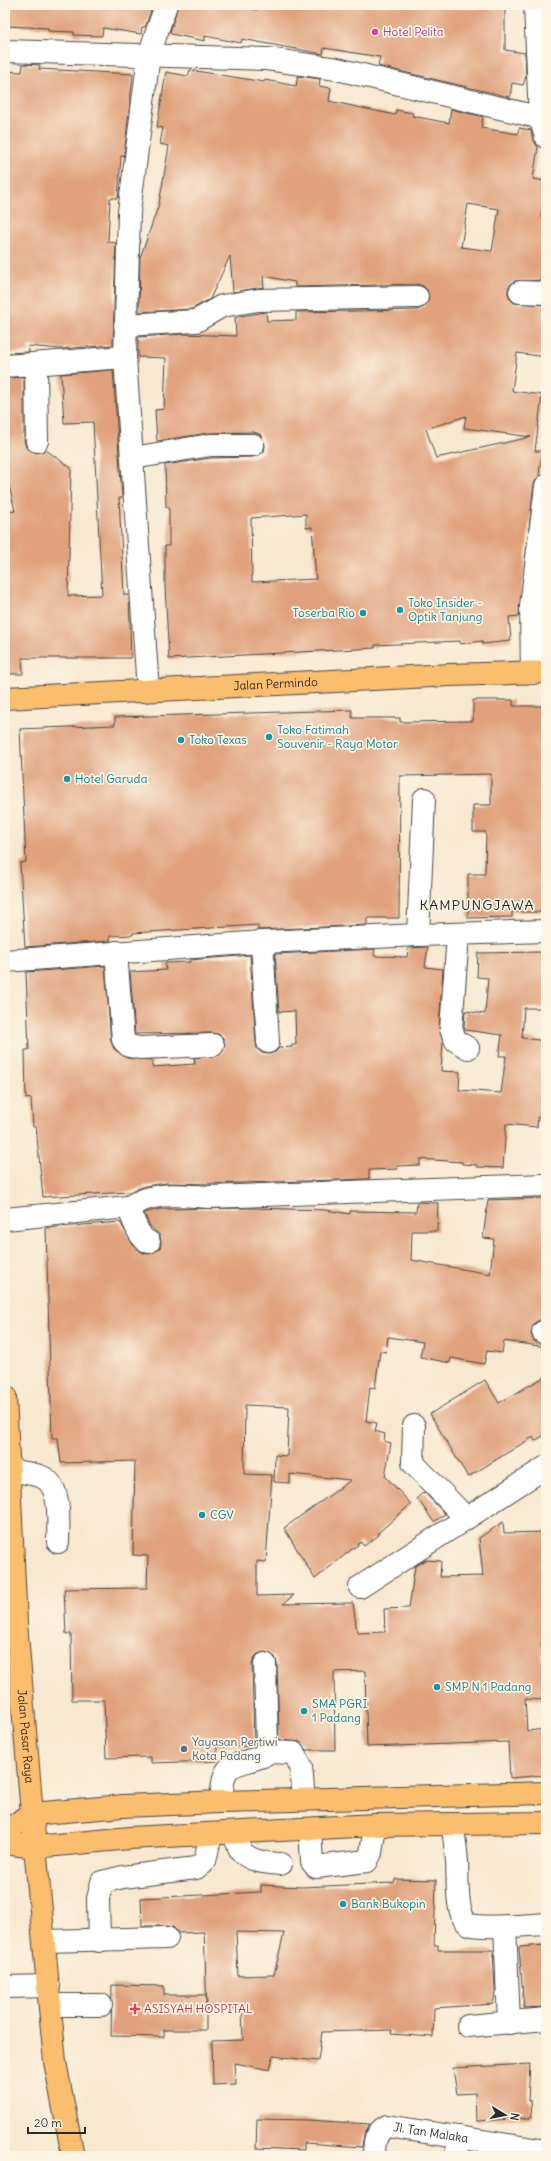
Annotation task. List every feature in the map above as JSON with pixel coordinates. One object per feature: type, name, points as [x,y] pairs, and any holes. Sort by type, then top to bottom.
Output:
[{"type":"main road","name":"Jalan Permindo","points":[[5,698],[450,675],[539,672]]},
{"type":"main road","name":"Jalan Pasar Raya","points":[[5,1405],[9,1470],[8,1502],[16,1623],[32,1814],[55,2062],[73,2156]]},
{"type":"main road","points":[[5,1831],[32,1814],[123,1806],[304,1799],[546,1793]]},
{"type":"main road","points":[[5,1843],[35,1847],[211,1834],[375,1825],[546,1823]]},
{"type":"street","points":[[148,690],[125,357],[125,326],[129,212],[149,55],[166,5]]},
{"type":"street","points":[[5,52],[267,59],[336,69],[544,125],[535,5]]},
{"type":"street","points":[[520,292],[546,293]]},
{"type":"street","points":[[125,326],[196,321],[222,306],[258,300],[417,297]]},
{"type":"street","points":[[5,366],[125,357]]},
{"type":"street","points":[[36,364],[37,441]]},
{"type":"street","points":[[133,458],[210,446],[253,445]]},
{"type":"street","points":[[539,672],[531,606],[546,486]]},
{"type":"street","points":[[418,935],[424,799]]},
{"type":"street","points":[[5,961],[262,942],[418,935],[546,932]]},
{"type":"street","points":[[458,935],[451,1029],[456,1041],[468,1048]]},
{"type":"street","points":[[262,942],[268,1042]]},
{"type":"street","points":[[116,952],[123,1040],[129,1046],[140,1048],[213,1045]]},
{"type":"street","points":[[5,1219],[128,1207],[142,1199],[161,1194],[209,1197],[546,1185]]},
{"type":"street","points":[[128,1207],[139,1232],[145,1241],[149,1242]]},
{"type":"street","points":[[414,1426],[413,1463],[465,1517]]},
{"type":"street","points":[[360,1587],[465,1517],[546,1467]]},
{"type":"street","points":[[9,1470],[42,1477],[54,1489],[58,1512],[58,1542]]},
{"type":"street","points":[[220,1802],[225,1772],[230,1766],[263,1756],[266,1752],[265,1664]]},
{"type":"street","points":[[266,1752],[294,1753],[301,1767],[304,1799]]},
{"type":"street","points":[[452,1824],[457,1860],[458,1896],[462,1918],[469,1924],[505,1926],[546,1924]]},
{"type":"street","points":[[310,1829],[312,1862],[316,1867],[367,1861],[371,1853],[375,1825]]},
{"type":"street","points":[[233,1833],[241,1851],[251,1858],[263,1862],[281,1864]]},
{"type":"street","points":[[99,1941],[98,1899],[102,1882],[123,1877],[196,1868],[205,1862],[211,1834]]},
{"type":"street","points":[[505,1926],[509,2022]]},
{"type":"street","points":[[44,1941],[99,1941],[167,1938]]},
{"type":"street","points":[[5,1987],[101,2005]]},
{"type":"street","points":[[468,2026],[546,2019]]},
{"type":"street","name":"Jl. Tan Malaka","points":[[374,2156],[376,2137],[380,2130],[387,2126],[458,2146],[546,2151]]},
{"type":"building","points":[[5,5],[153,5],[145,27],[142,27],[141,34],[103,28],[102,36],[74,35],[74,32],[48,31],[48,28],[5,26]]},
{"type":"building","points":[[178,5],[232,5],[257,10],[258,5],[452,5],[452,8],[505,9],[505,50],[525,53],[526,76],[523,85],[512,83],[510,97],[378,66],[380,57],[324,48],[323,54],[242,39],[241,43],[205,36],[205,41],[171,34],[170,32]]},
{"type":"building","points":[[23,64],[40,65],[39,69],[133,74],[124,156],[121,156],[118,198],[110,198],[108,242],[116,243],[113,345],[60,349],[28,346],[29,352],[5,353],[5,71],[22,72]]},
{"type":"building","points":[[190,70],[264,82],[265,80],[296,86],[298,76],[320,79],[319,86],[331,88],[329,101],[395,115],[396,110],[413,113],[412,116],[449,123],[451,109],[483,117],[481,128],[518,134],[519,128],[531,130],[533,140],[538,147],[533,179],[546,181],[541,217],[546,217],[546,280],[515,281],[509,286],[508,292],[509,298],[514,303],[546,305],[546,357],[517,353],[512,391],[542,395],[535,451],[542,451],[539,476],[534,484],[519,616],[509,617],[511,641],[482,644],[482,641],[460,644],[460,641],[375,645],[375,648],[169,659],[165,587],[165,546],[169,546],[169,507],[166,507],[165,465],[211,458],[253,457],[264,452],[265,445],[260,434],[253,432],[208,433],[157,441],[155,410],[164,409],[166,358],[138,357],[138,337],[184,334],[236,336],[235,317],[266,312],[267,321],[296,320],[296,312],[417,310],[424,307],[429,297],[427,290],[423,286],[417,284],[295,287],[295,282],[263,276],[264,287],[233,292],[230,256],[210,299],[192,309],[139,312],[140,258],[159,204],[169,146],[160,144],[163,128],[157,127],[166,72],[188,76]],"holes":[[[468,204],[499,209],[492,251],[461,247]],[[466,416],[464,428],[531,437],[436,458],[426,429]],[[306,514],[306,528],[312,527],[316,579],[252,582],[251,518]]]},
{"type":"building","points":[[113,370],[122,498],[119,498],[124,595],[129,595],[131,658],[22,658],[23,674],[5,674],[5,512],[15,511],[5,468],[5,378],[24,377],[24,441],[26,448],[37,453],[46,450],[71,468],[68,596],[102,595],[93,422],[64,423],[61,374]]},
{"type":"building","points":[[473,700],[513,700],[513,706],[546,706],[546,912],[512,912],[512,917],[468,918],[468,874],[485,874],[486,832],[473,832],[473,805],[491,805],[491,774],[400,776],[399,918],[367,918],[367,925],[258,930],[258,925],[133,933],[133,935],[110,936],[110,941],[25,947],[20,863],[26,862],[20,729],[115,725],[115,717],[352,710],[352,718],[400,718],[400,722],[473,721]]},
{"type":"building","points":[[428,947],[425,967],[443,969],[439,1028],[443,1042],[441,1071],[460,1072],[459,1090],[501,1093],[506,1056],[499,1056],[502,1035],[465,1030],[464,1027],[465,1011],[485,1014],[488,978],[477,977],[478,953],[546,952],[546,1008],[524,1008],[522,1038],[546,1041],[546,1117],[538,1117],[537,1127],[506,1124],[503,1168],[477,1167],[477,1165],[462,1164],[462,1162],[420,1159],[420,1165],[397,1166],[398,1169],[369,1170],[369,1179],[209,1184],[167,1183],[145,1186],[129,1192],[43,1197],[36,1127],[33,1127],[31,1098],[26,1099],[25,1050],[29,1050],[26,972],[105,966],[111,1041],[114,1049],[127,1058],[152,1060],[152,1067],[195,1064],[194,1058],[220,1055],[225,1045],[223,1038],[218,1034],[212,1033],[135,1034],[130,972],[166,970],[165,963],[190,962],[190,960],[250,955],[257,1049],[262,1053],[269,1054],[275,1052],[279,1048],[292,1047],[292,1045],[296,1045],[295,1011],[279,1012],[275,954],[375,949],[374,956],[407,957],[408,948]]},
{"type":"building","points":[[546,1198],[546,1320],[540,1320],[534,1323],[531,1334],[534,1341],[546,1345],[546,1347],[504,1341],[502,1353],[487,1351],[484,1364],[451,1358],[450,1363],[420,1357],[423,1342],[388,1337],[386,1352],[380,1351],[375,1388],[370,1387],[366,1421],[377,1423],[375,1431],[385,1434],[384,1441],[391,1443],[385,1476],[411,1504],[378,1533],[379,1535],[364,1546],[361,1542],[315,1579],[284,1528],[351,1480],[290,1474],[290,1483],[274,1482],[275,1455],[287,1456],[289,1407],[245,1405],[244,1474],[272,1475],[266,1562],[257,1561],[257,1596],[294,1595],[283,1604],[353,1603],[357,1633],[385,1632],[384,1609],[409,1608],[415,1566],[425,1560],[441,1561],[440,1577],[483,1576],[479,1538],[503,1522],[504,1533],[546,1532],[546,1643],[541,1644],[544,1674],[546,1674],[546,1700],[525,1699],[527,1731],[546,1729],[546,1775],[510,1778],[508,1742],[367,1747],[365,1671],[334,1672],[335,1750],[306,1750],[300,1742],[279,1740],[277,1663],[275,1657],[265,1652],[258,1654],[254,1658],[252,1664],[254,1746],[217,1747],[217,1761],[151,1763],[151,1757],[106,1758],[104,1700],[72,1700],[71,1634],[66,1634],[64,1589],[147,1588],[148,1556],[133,1555],[135,1461],[61,1463],[58,1438],[52,1438],[46,1228],[120,1222],[133,1245],[143,1253],[149,1254],[160,1249],[161,1242],[160,1235],[150,1226],[144,1213],[160,1209],[254,1208],[325,1210],[350,1214],[350,1211],[416,1212],[417,1202],[438,1203],[437,1231],[412,1231],[411,1260],[490,1274],[494,1239],[483,1238],[488,1200]]},
{"type":"building","points":[[546,1376],[546,1434],[535,1441],[533,1437],[468,1477],[430,1414],[485,1380],[499,1403]]},
{"type":"building","points":[[424,1492],[445,1514],[434,1522],[417,1498]]},
{"type":"building","points":[[395,1879],[436,1880],[434,1945],[438,1945],[438,1950],[493,1950],[495,1993],[493,2004],[434,2008],[433,2037],[391,2034],[392,2030],[322,2032],[318,2061],[273,2056],[270,2070],[235,2063],[236,2084],[213,2085],[212,2041],[243,2040],[242,2007],[207,2008],[204,1932],[178,1933],[173,1927],[142,1926],[141,1898],[261,1892],[261,1885],[301,1887],[394,1883]],"holes":[[[236,1932],[284,1933],[274,1975],[238,1976]]]},
{"type":"building","points":[[546,1945],[546,2007],[524,2008],[519,1947]]},
{"type":"building","points":[[112,1985],[164,1986],[164,1995],[206,1995],[206,2030],[164,2030],[164,2037],[111,2036]]},
{"type":"building","points":[[530,2064],[528,2101],[531,2101],[532,2118],[476,2121],[475,2093],[457,2094],[453,2068]]},
{"type":"building","points":[[257,2119],[308,2120],[370,2124],[364,2134],[362,2147],[304,2143],[304,2150],[256,2148]]},
{"type":"place","name":"Hotel Pelita","points":[[375,32]]},
{"type":"place","name":"Toko Insider - Optik Tanjung","points":[[400,610]]},
{"type":"place","name":"Toserba Rio","points":[[363,613]]},
{"type":"place","name":"Toko Fatimah Souvenir - Raya Motor","points":[[269,737]]},
{"type":"place","name":"Toko Texas","points":[[181,740]]},
{"type":"place","name":"Hotel Garuda","points":[[67,779]]},
{"type":"place","name":"CGV","points":[[202,1515]]},
{"type":"place","name":"SMP N 1 Padang","points":[[437,1687]]},
{"type":"place","name":"SMA PGRI 1 Padang","points":[[304,1711]]},
{"type":"place","name":"Yayasan Pertiwi Kota Padang","points":[[184,1749]]},
{"type":"place","name":"Bank Bukopin","points":[[343,1904]]},
{"type":"place","name":"ASISYAH HOSPITAL","points":[[135,2009]]},
{"type":"district","name":"KAMPUNGJAWA","points":[[477,905]]}]
